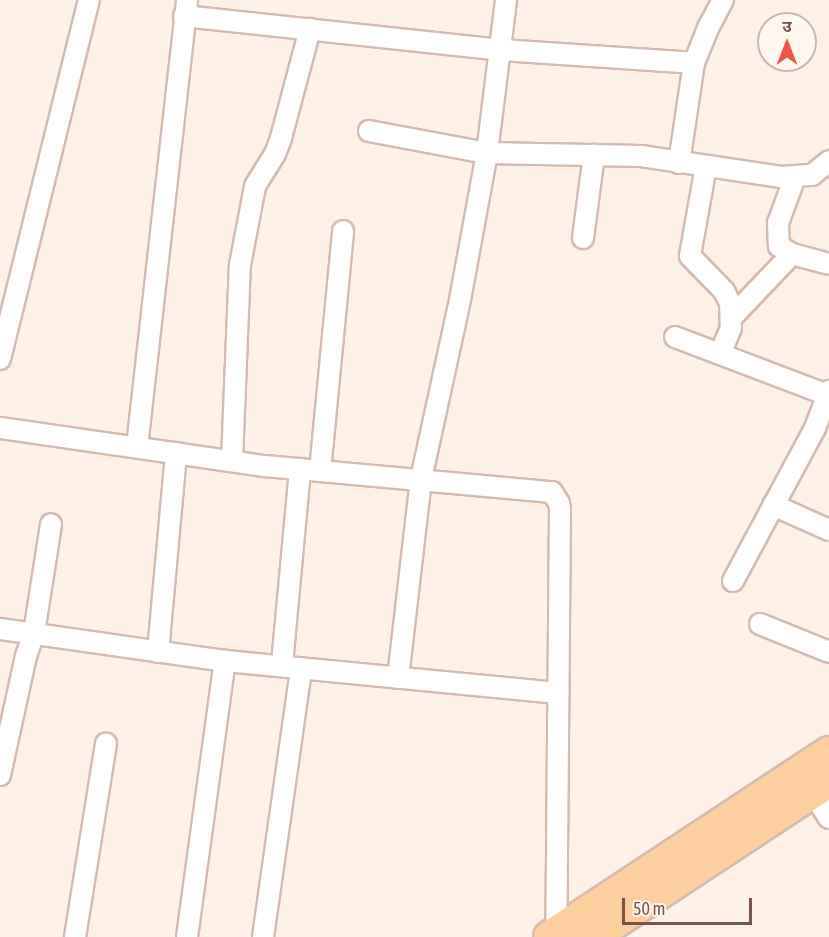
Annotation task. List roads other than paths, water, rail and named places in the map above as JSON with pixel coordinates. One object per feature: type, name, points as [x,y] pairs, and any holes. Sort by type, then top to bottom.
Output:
[{"type":"main road","points":[[553,935],[829,753]]},
{"type":"main road","points":[[592,937],[823,797]]},
{"type":"street","points":[[0,359],[88,0]]},
{"type":"street","points":[[398,678],[421,479],[460,300],[487,153],[506,0]]},
{"type":"street","points":[[679,163],[694,63],[708,28],[723,0]]},
{"type":"street","points":[[137,447],[186,8],[310,29],[500,50],[694,63]]},
{"type":"street","points":[[232,461],[240,265],[255,186],[275,154],[281,138],[310,29]]},
{"type":"street","points":[[369,131],[487,153],[641,156],[679,163],[795,177],[812,175],[829,161]]},
{"type":"street","points":[[583,238],[594,155]]},
{"type":"street","points":[[706,166],[690,256],[727,296],[731,328],[720,354]]},
{"type":"street","points":[[795,177],[778,223],[779,246],[792,254],[829,264]]},
{"type":"street","points":[[263,937],[292,667],[310,470],[344,231]]},
{"type":"street","points":[[731,318],[792,254]]},
{"type":"street","points":[[675,337],[829,393],[815,428],[733,581]]},
{"type":"street","points":[[0,428],[310,470],[546,490],[556,496],[560,509],[553,935]]},
{"type":"street","points":[[158,652],[176,453]]},
{"type":"street","points":[[773,506],[829,530]]},
{"type":"street","points":[[0,775],[26,656],[34,633],[51,524]]},
{"type":"street","points":[[760,624],[829,652]]},
{"type":"street","points":[[0,629],[225,661],[558,693]]},
{"type":"street","points":[[187,937],[225,661]]},
{"type":"street","points":[[75,937],[106,743]]}]
